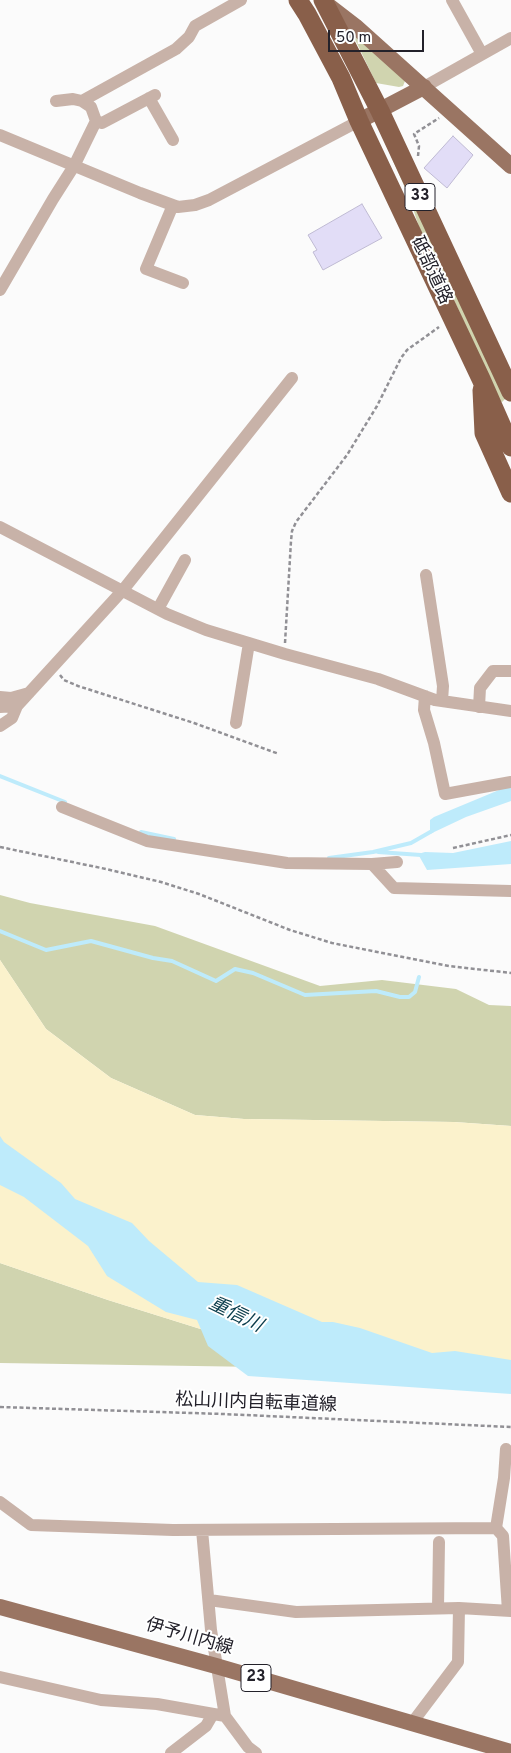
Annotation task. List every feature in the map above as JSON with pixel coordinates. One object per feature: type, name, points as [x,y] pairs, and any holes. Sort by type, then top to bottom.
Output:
[{"type":"highway","name":"砥部道路","points":[[324,1],[380,111],[509,387]]},
{"type":"highway","name":"砥部道路","points":[[302,7],[341,78],[359,121],[481,379],[511,447]]},
{"type":"highway","points":[[481,379],[484,434],[511,493]]},
{"type":"main road","points":[[324,1],[355,26],[511,166]]},
{"type":"main road","points":[[359,121],[424,87]]},
{"type":"main road","name":"伊予川内線","points":[[0,1606],[216,1666],[511,1752]]},
{"type":"street","points":[[82,101],[176,49],[189,37],[195,26],[241,0]]},
{"type":"street","points":[[452,0],[482,54]]},
{"type":"street","points":[[424,87],[511,38]]},
{"type":"street","points":[[96,121],[102,123],[152,97],[173,140]]},
{"type":"street","points":[[0,290],[74,166],[96,121],[91,107],[82,101],[73,99],[56,101]]},
{"type":"street","points":[[0,136],[178,207],[195,205],[209,200],[359,121]]},
{"type":"street","points":[[173,205],[146,269],[183,283]]},
{"type":"street","points":[[0,726],[12,718],[18,706],[29,693],[123,590],[292,378]]},
{"type":"street","points":[[0,527],[158,609],[206,630],[378,680],[442,701],[511,711]]},
{"type":"street","points":[[158,609],[185,560]]},
{"type":"street","points":[[426,575],[443,686],[442,701]]},
{"type":"street","points":[[236,723],[249,643]]},
{"type":"street","points":[[479,707],[480,688],[493,671],[511,671]]},
{"type":"street","points":[[0,697],[11,698],[29,693]]},
{"type":"street","points":[[425,696],[424,710],[434,743],[445,794],[511,782]]},
{"type":"street","points":[[0,707],[18,706]]},
{"type":"street","points":[[62,807],[146,841],[287,863],[372,864],[398,862]]},
{"type":"street","points":[[372,864],[394,888],[511,891]]},
{"type":"street","points":[[208,1600],[296,1612],[438,1608],[509,1611],[502,1536],[496,1528],[504,1478],[506,1449]]},
{"type":"street","points":[[0,1502],[31,1525],[202,1530],[496,1528]]},
{"type":"street","points":[[202,1530],[219,1715]]},
{"type":"street","points":[[438,1608],[439,1542]]},
{"type":"street","points":[[412,1724],[458,1662],[459,1608]]},
{"type":"street","points":[[0,1677],[101,1700],[157,1704],[219,1715],[248,1747],[256,1753]]},
{"type":"street","points":[[171,1753],[219,1715]]},
{"type":"path","points":[[285,654],[291,541],[292,531],[296,522],[356,441],[377,406],[401,358],[415,344],[452,317]]},
{"type":"path","points":[[55,665],[60,676],[71,683],[194,723],[279,754]]},
{"type":"path","points":[[452,848],[511,835]]},
{"type":"path","points":[[0,847],[161,882],[199,894],[290,930],[332,943],[449,966],[511,973]]},
{"type":"path","name":"松山川内自転車道線","points":[[0,1407],[233,1414],[511,1428]]},
{"type":"green space","points":[[351,31],[405,81],[403,86],[376,83]]},
{"type":"green space","points":[[386,145],[439,257],[435,259],[432,258],[410,199]]},
{"type":"green space","points":[[439,266],[444,268],[505,399],[502,402],[499,401]]},
{"type":"green space","points":[[0,895],[30,903],[155,926],[320,986],[382,980],[456,989],[489,1005],[511,1006],[511,1126],[454,1122],[244,1119],[195,1115],[111,1078],[46,1029],[0,960]]},
{"type":"green space","points":[[0,1263],[108,1300],[325,1368],[0,1363]]},
{"type":"sand","points":[[0,960],[46,1029],[111,1078],[195,1115],[244,1119],[454,1122],[511,1126],[511,1382],[325,1368],[108,1300],[0,1263]]},
{"type":"water","points":[[511,785],[511,801],[466,817],[430,834],[430,820],[434,817]]},
{"type":"water","points":[[511,841],[511,864],[427,870],[418,854],[425,852],[453,853]]},
{"type":"water","name":"重信川","points":[[0,1136],[4,1142],[61,1183],[75,1199],[132,1223],[149,1241],[198,1282],[237,1285],[322,1322],[333,1322],[360,1328],[432,1353],[455,1351],[511,1360],[511,1394],[248,1376],[208,1346],[197,1320],[166,1312],[107,1276],[88,1246],[24,1197],[0,1185]]},
{"type":"building","points":[[453,136],[473,155],[447,188],[424,168]]},
{"type":"building","points":[[362,204],[382,238],[323,270],[313,252],[317,250],[308,235]]},
{"type":"waterway","points":[[0,776],[65,802]]},
{"type":"waterway","points":[[329,858],[373,852],[411,843],[432,831]]},
{"type":"waterway","points":[[141,832],[174,839]]},
{"type":"waterway","points":[[378,852],[421,855]]},
{"type":"waterway","points":[[0,931],[46,950],[91,941],[153,958],[172,961],[216,981],[235,969],[253,973],[305,995],[376,991],[400,997],[409,997],[415,992],[419,977]]}]
